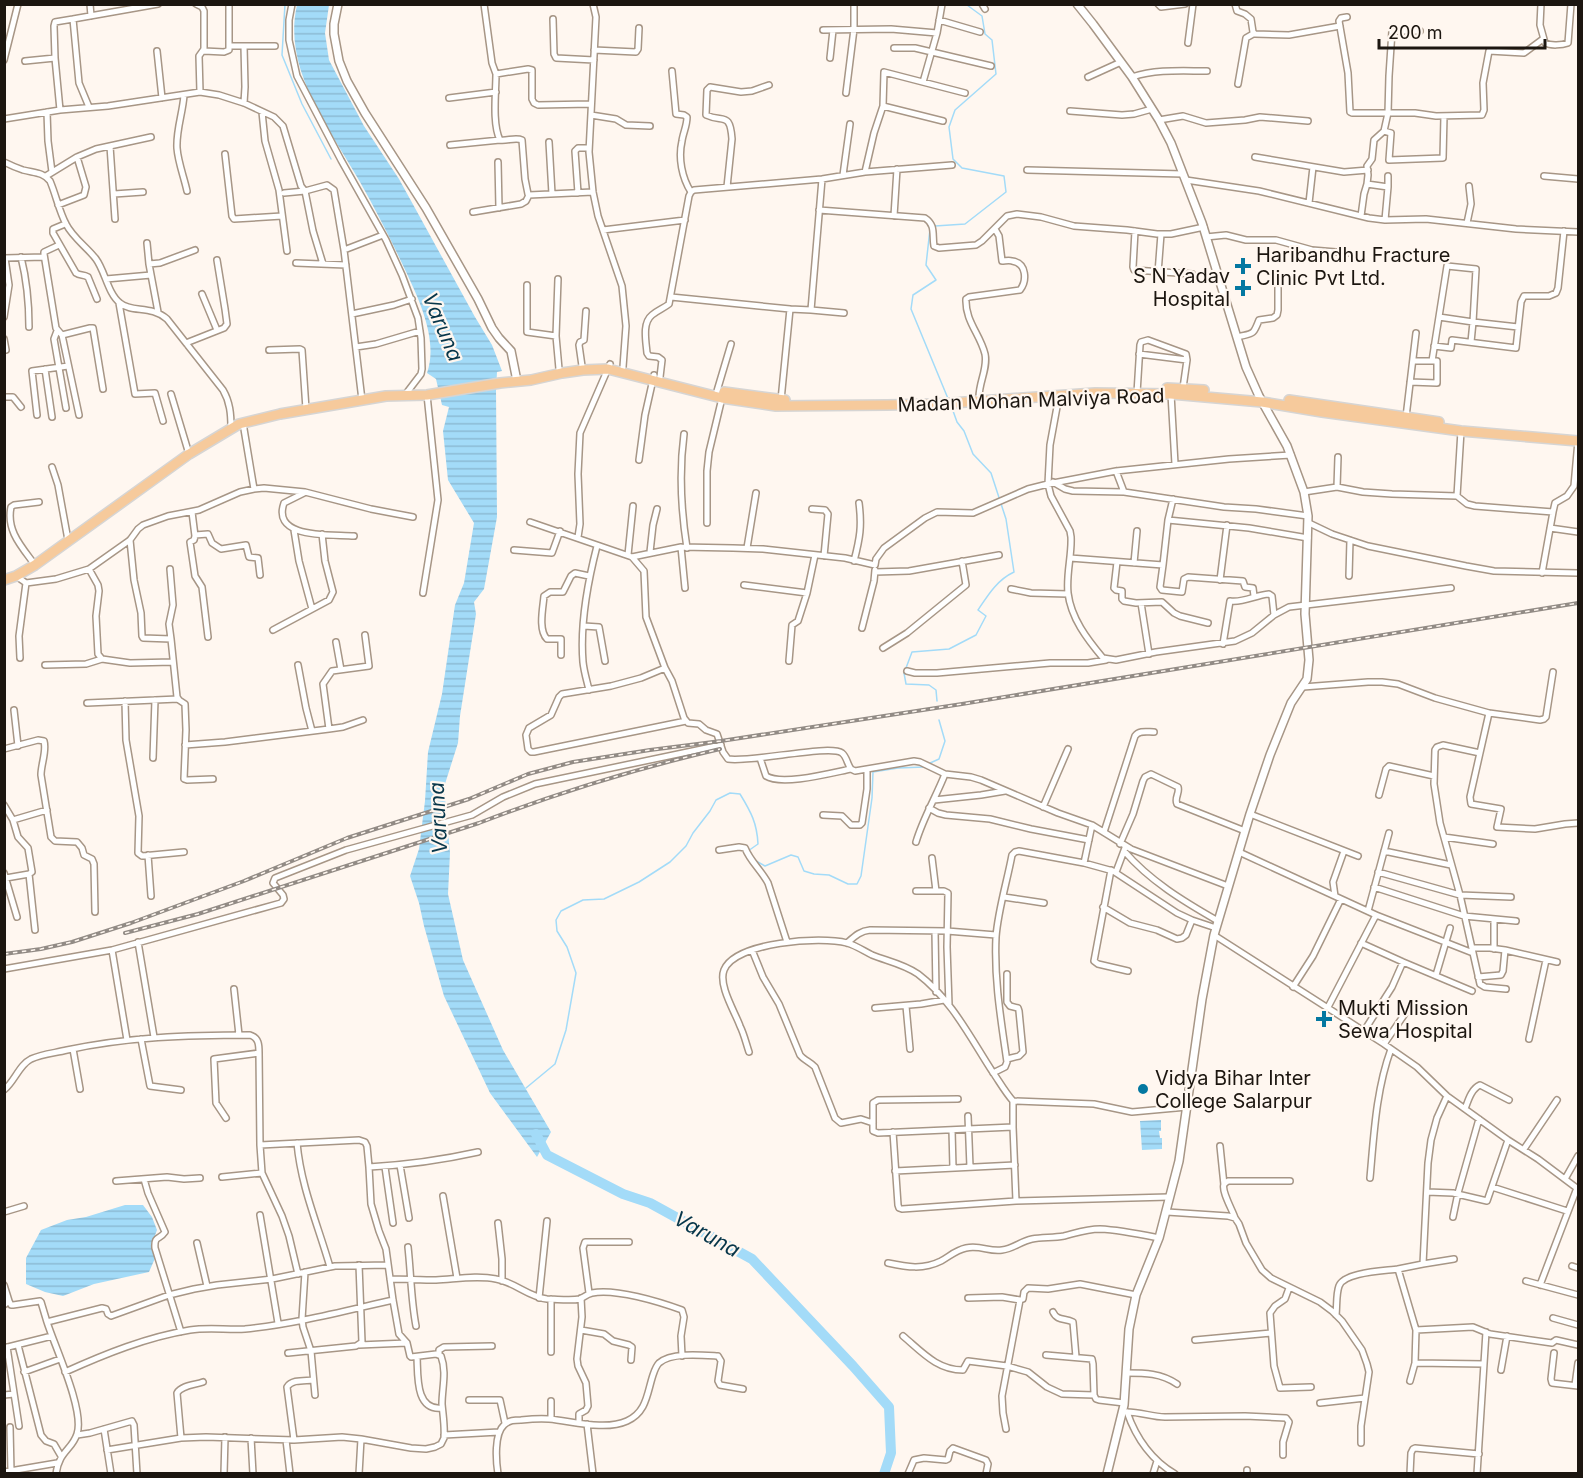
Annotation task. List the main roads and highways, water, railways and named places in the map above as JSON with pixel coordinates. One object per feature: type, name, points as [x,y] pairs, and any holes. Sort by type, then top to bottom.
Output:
[{"type":"highway","name":"Madan Mohan Malviya Road","points":[[520,381],[530,376],[582,366],[623,367],[656,378]]},
{"type":"highway","name":"Madan Mohan Malviya Road","points":[[4,580],[35,565],[189,454],[243,423],[362,400],[427,395],[609,367],[776,406],[850,406],[1183,388],[1260,399],[1322,412],[1461,431],[1578,441]]},
{"type":"highway","name":"Madan Mohan Malviya Road","points":[[956,401],[1060,390],[1137,390],[1260,399]]},
{"type":"highway","name":"Madan Mohan Malviya Road","points":[[720,394],[781,400],[936,402]]},
{"type":"highway","points":[[1260,399],[1461,425],[1578,436]]},
{"type":"water","points":[[297,5],[329,5],[325,33],[329,60],[364,126],[399,179],[492,345],[502,371],[497,372],[496,390],[497,517],[484,589],[474,602],[476,614],[458,743],[444,787],[450,853],[448,894],[463,960],[503,1050],[551,1132],[537,1157],[490,1093],[444,996],[410,876],[419,849],[428,752],[442,694],[455,605],[464,583],[474,523],[448,480],[443,431],[449,407],[442,405],[436,379],[427,373],[430,349],[423,311],[379,216],[323,120],[302,75],[296,52],[294,29]]},
{"type":"water","points":[[1161,1120],[1161,1131],[1159,1131],[1160,1138],[1162,1138],[1162,1149],[1142,1150],[1140,1121]]},
{"type":"water","points":[[125,1205],[143,1205],[152,1217],[157,1230],[153,1241],[156,1256],[149,1272],[94,1284],[63,1296],[26,1284],[26,1258],[41,1230],[67,1220],[86,1217]]},
{"type":"waterway","points":[[285,4],[282,55],[302,104],[331,159]]},
{"type":"waterway","points":[[935,226],[965,224],[1006,192],[1004,176],[962,168],[953,159],[949,127],[955,110],[996,74],[992,40],[985,34],[982,16],[967,5],[958,4]]},
{"type":"waterway","points":[[931,229],[926,265],[936,280],[913,295],[911,309],[949,401]]},
{"type":"waterway","points":[[906,668],[912,652],[949,649],[976,635],[986,616],[978,610],[989,593],[1014,572],[1006,519],[991,473],[973,454],[952,408]]},
{"type":"waterway","points":[[904,673],[906,684],[929,685],[936,690],[937,701]]},
{"type":"waterway","points":[[928,764],[939,759],[945,741],[939,720]]},
{"type":"waterway","points":[[756,861],[765,866],[791,855],[798,857],[804,871],[829,875],[848,884],[857,884],[861,876],[872,798],[873,772],[924,767]]},
{"type":"waterway","points":[[526,1088],[555,1064],[566,1030],[576,973],[567,947],[557,931],[556,920],[561,911],[583,900],[604,899],[639,882],[670,862],[686,846],[716,800],[730,793],[740,794],[755,824],[758,844],[748,851]]},
{"type":"waterway","name":"Varuna","points":[[536,1134],[547,1155],[623,1194],[650,1203],[752,1259],[889,1407],[891,1453],[884,1474]]},
{"type":"railway","points":[[4,954],[72,942],[131,923],[244,881],[347,838],[469,799],[528,774],[573,762],[962,704],[1578,603]]},
{"type":"railway","points":[[125,933],[198,914],[598,782],[720,749]]},
{"type":"place","name":"Haribandhu Fracture Clinic Pvt Ltd.","points":[[1243,266]]},
{"type":"place","name":"S N Yadav Hospital","points":[[1243,288]]},
{"type":"place","name":"Mukti Mission Sewa Hospital","points":[[1324,1019]]},
{"type":"place","name":"Vidya Bihar Inter College Salarpur","points":[[1143,1089]]}]
